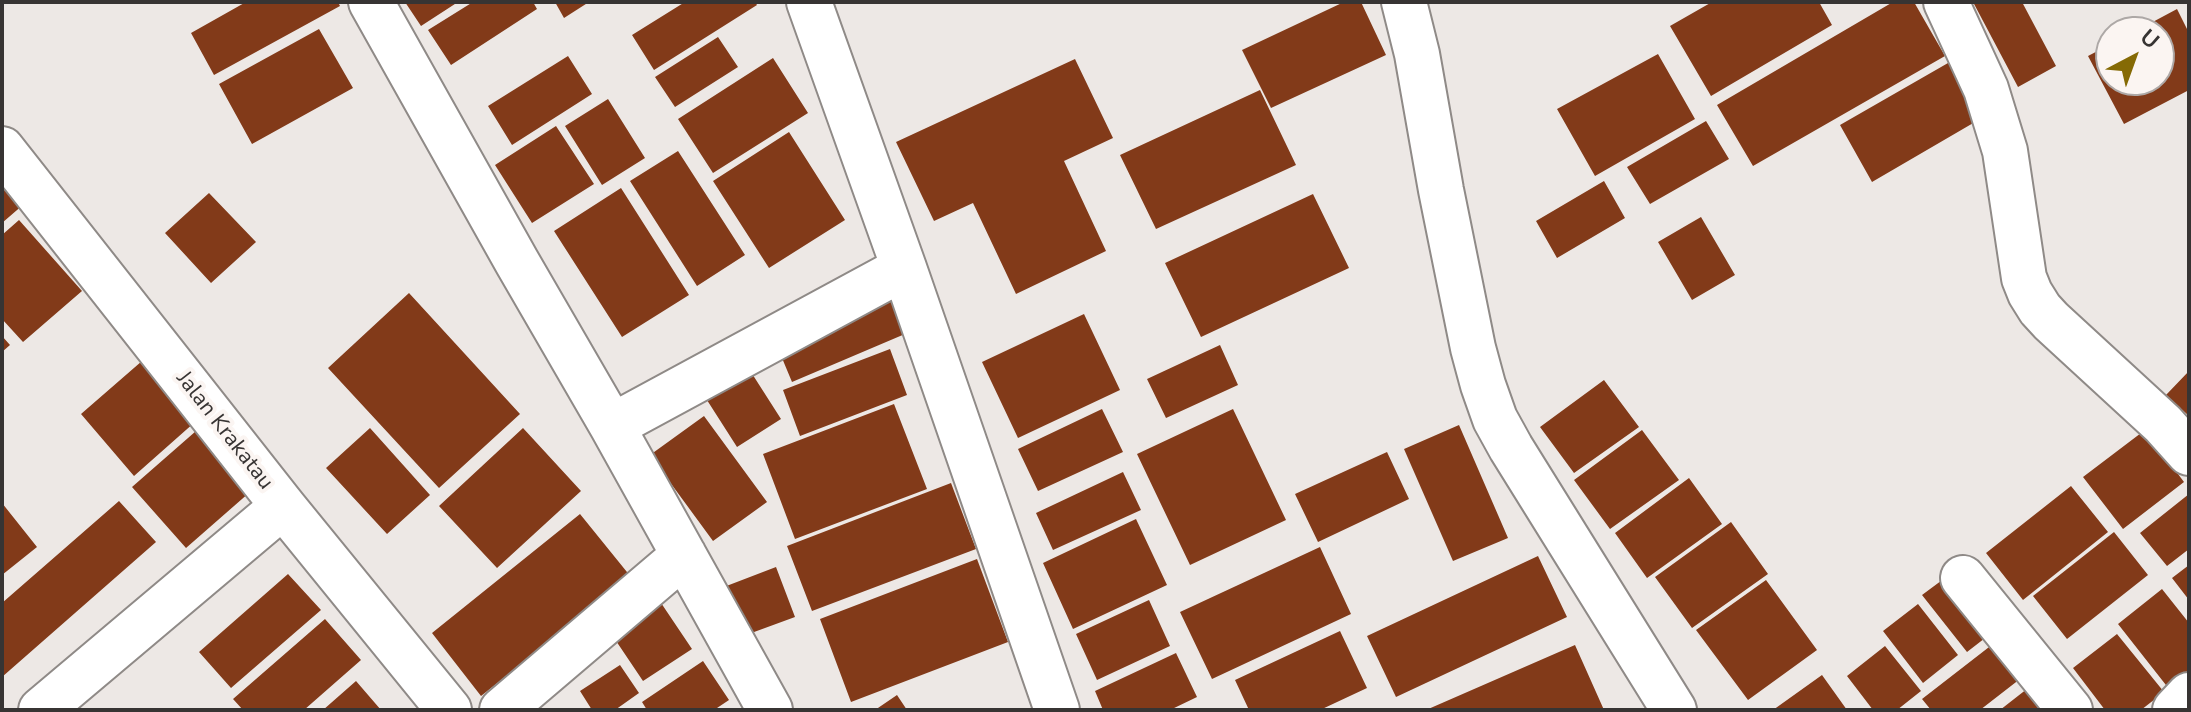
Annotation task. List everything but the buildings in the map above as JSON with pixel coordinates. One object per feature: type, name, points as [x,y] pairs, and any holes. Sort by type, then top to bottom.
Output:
[{"type":"street","points":[[371,2],[770,710]]},
{"type":"street","points":[[809,2],[1057,710]]},
{"type":"street","points":[[1404,2],[1417,54],[1473,348],[1495,419],[1674,710]]},
{"type":"street","points":[[1946,2],[1986,89],[2005,151],[2024,278],[2030,293],[2051,321],[2154,415],[2189,453]]},
{"type":"street","name":"Jalan Krakatau","points":[[2,149],[283,506],[449,710]]},
{"type":"street","points":[[612,426],[904,268]]},
{"type":"street","points":[[41,710],[283,506]]},
{"type":"street","points":[[502,710],[684,555]]},
{"type":"street","points":[[1963,578],[2070,710]]},
{"type":"street","points":[[2175,710],[2189,695]]}]
